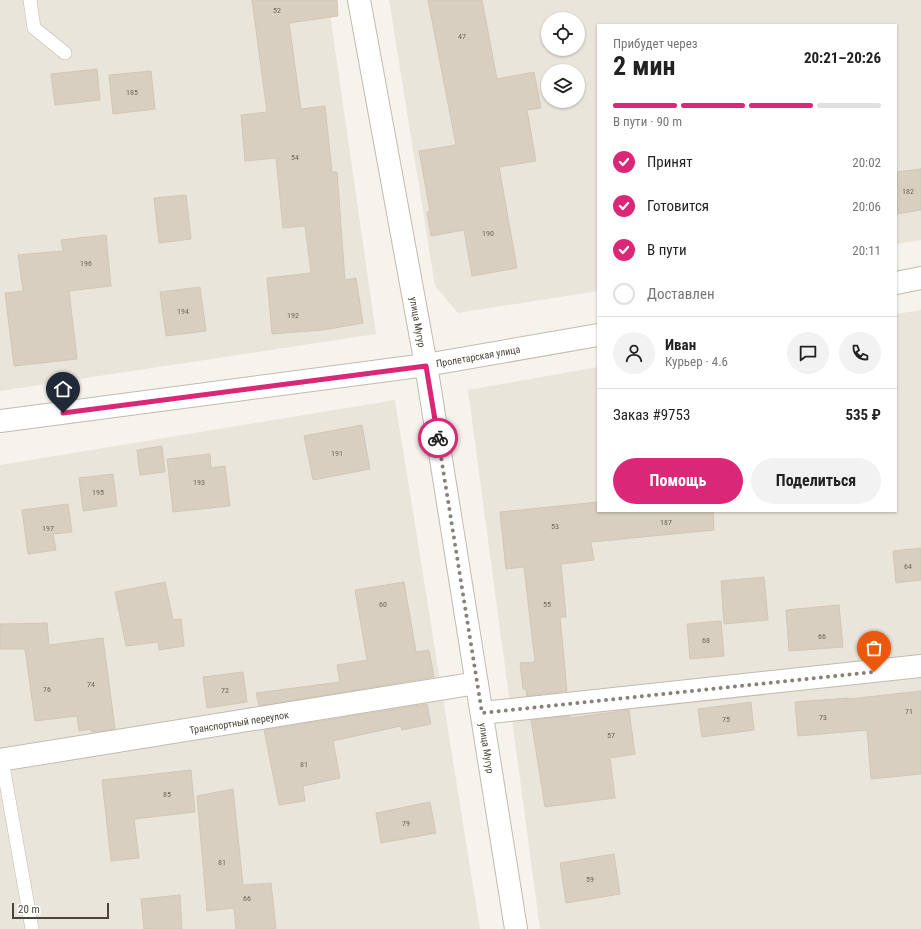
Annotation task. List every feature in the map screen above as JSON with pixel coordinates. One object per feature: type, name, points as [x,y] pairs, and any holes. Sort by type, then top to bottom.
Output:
[{"type":"street","name":"улица Мугур","points":[[359,0],[426,366],[516,929]]},
{"type":"street","points":[[897,283],[921,278]]},
{"type":"street","name":"Пролетарская улица","points":[[0,421],[426,366],[597,335]]},
{"type":"street","points":[[482,713],[921,666]]},
{"type":"street","name":"Транспортный переулок","points":[[1,760],[477,683]]},
{"type":"lane","points":[[30,0],[34,28],[65,53]]},
{"type":"lane","points":[[1,760],[32,929]]},
{"type":"shaded area","points":[[0,0],[328,0],[376,334],[0,391]]},
{"type":"shaded area","points":[[389,0],[921,0],[921,240],[897,244],[897,24],[597,24],[597,291],[458,313],[435,286]]},
{"type":"shaded area","points":[[921,310],[921,929],[540,929],[468,390],[597,367],[597,512],[897,512],[897,314]]},
{"type":"shaded area","points":[[395,400],[480,929],[0,929],[0,465]]},
{"type":"building","points":[[252,0],[337,0],[338,16],[289,23],[301,109],[325,106],[332,172],[337,172],[345,280],[356,278],[363,323],[323,330],[272,334],[267,278],[311,273],[305,226],[283,228],[276,158],[245,161],[241,115],[267,112]]},
{"type":"building","points":[[428,0],[482,0],[497,79],[534,72],[541,108],[527,110],[536,161],[499,167],[517,268],[472,276],[464,230],[431,236],[427,212],[430,211],[419,151],[456,145]]},
{"type":"building","points":[[97,69],[100,100],[55,105],[51,74]]},
{"type":"building","points":[[151,71],[155,109],[113,114],[109,75]]},
{"type":"building","points":[[921,169],[921,210],[897,214],[897,172]]},
{"type":"building","points":[[186,195],[191,239],[159,243],[154,198]]},
{"type":"building","points":[[106,235],[111,286],[69,291],[77,359],[14,366],[5,293],[23,291],[18,255],[63,251],[61,240]]},
{"type":"building","points":[[200,287],[206,331],[166,336],[160,292]]},
{"type":"building","points":[[362,425],[370,469],[313,480],[304,436]]},
{"type":"building","points":[[162,446],[165,472],[140,475],[137,450]]},
{"type":"building","points":[[210,454],[211,468],[225,466],[230,506],[173,512],[167,459]]},
{"type":"building","points":[[113,474],[117,506],[83,511],[79,478]]},
{"type":"building","points":[[597,502],[597,512],[713,512],[714,530],[591,542],[594,560],[561,564],[566,617],[560,617],[567,691],[527,696],[526,689],[523,689],[520,663],[535,662],[524,567],[506,569],[500,512]]},
{"type":"building","points":[[68,504],[72,532],[53,534],[56,550],[28,554],[22,510]]},
{"type":"building","points":[[921,548],[921,580],[896,583],[893,551]]},
{"type":"building","points":[[764,577],[768,620],[724,624],[721,581]]},
{"type":"building","points":[[165,582],[173,620],[181,619],[184,646],[159,650],[158,642],[126,646],[115,592]]},
{"type":"building","points":[[404,582],[416,652],[429,650],[434,677],[259,706],[256,693],[340,682],[337,665],[367,660],[355,590]]},
{"type":"building","points":[[839,605],[843,647],[789,651],[786,610]]},
{"type":"building","points":[[721,621],[724,656],[690,659],[687,624]]},
{"type":"building","points":[[47,623],[49,645],[103,638],[115,729],[91,732],[91,729],[79,731],[77,716],[35,721],[25,649],[0,649],[0,624]]},
{"type":"building","points":[[243,672],[247,702],[207,708],[203,677]]},
{"type":"building","points":[[921,691],[921,774],[871,779],[867,730],[798,736],[795,702],[849,699]]},
{"type":"building","points":[[751,702],[754,730],[702,737],[698,709]]},
{"type":"building","points":[[427,704],[431,724],[402,730],[401,726],[333,741],[340,778],[303,786],[305,801],[279,805],[264,730]]},
{"type":"building","points":[[629,710],[635,754],[610,758],[615,798],[545,807],[531,720],[570,716],[570,718]]},
{"type":"building","points":[[191,770],[195,812],[134,819],[139,858],[111,861],[102,780]]},
{"type":"building","points":[[233,789],[243,885],[271,883],[276,929],[236,929],[234,908],[207,911],[197,796]]},
{"type":"building","points":[[430,802],[436,833],[381,843],[376,813]]},
{"type":"building","points":[[614,854],[620,894],[566,903],[560,863]]},
{"type":"building","points":[[180,895],[182,929],[144,929],[141,899]]},
{"type":"way so far","points":[[438,438],[482,713],[874,672]]},
{"type":"route","points":[[63,413],[426,366],[438,438]]}]
